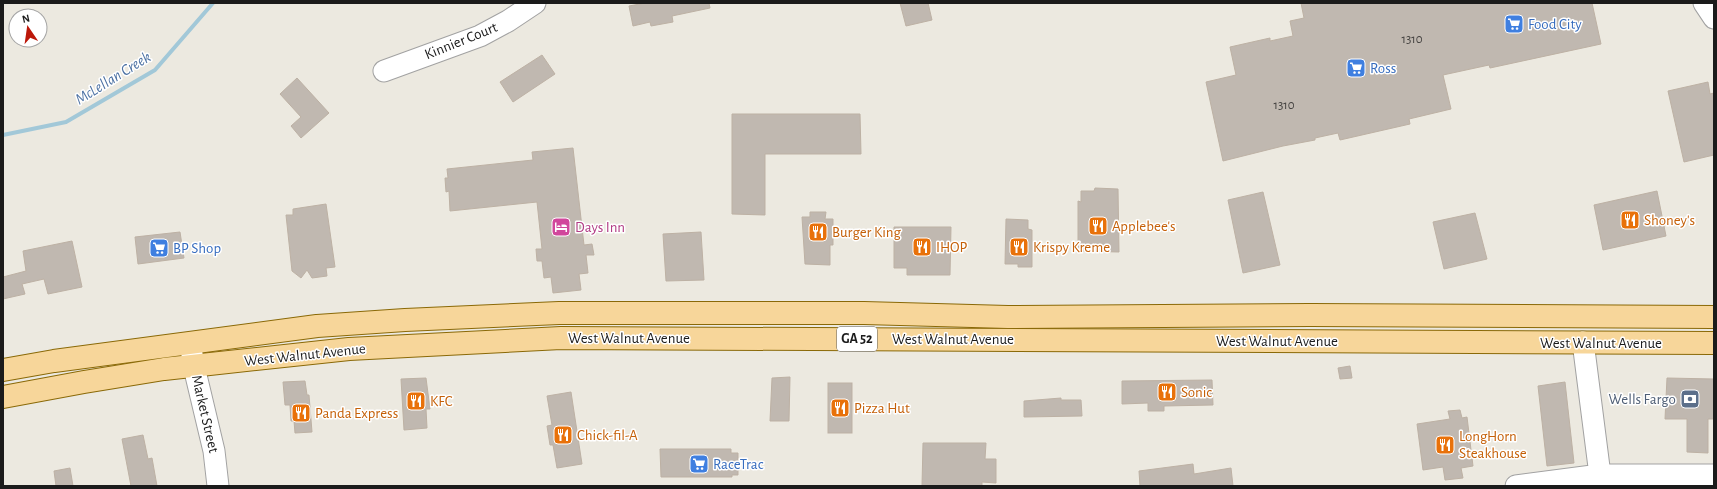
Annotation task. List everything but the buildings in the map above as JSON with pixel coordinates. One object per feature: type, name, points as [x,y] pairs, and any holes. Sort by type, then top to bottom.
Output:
[{"type":"main road","name":"West Walnut Avenue","points":[[3,370],[54,361],[317,326],[521,314],[601,312],[864,313],[1008,317],[1310,315],[1714,317]]},
{"type":"main road","name":"West Walnut Avenue","points":[[3,397],[164,369],[194,367],[349,349],[476,342],[605,338],[1714,343]]},
{"type":"street","name":"Kinnier Court","points":[[384,71],[480,36],[508,21],[535,3]]},
{"type":"street","points":[[1704,3],[1714,18]]},
{"type":"street","points":[[601,312],[605,338]]},
{"type":"street","name":"Market Street","points":[[190,342],[194,367],[214,451],[218,486]]},
{"type":"street","points":[[1583,342],[1600,475]]},
{"type":"street","points":[[1516,486],[1600,475],[1714,475]]},
{"type":"waterway","name":"McLellan Creek","points":[[3,135],[66,122],[155,70],[213,3]]},
{"type":"place","name":"Food City","points":[[1514,24]]},
{"type":"place","name":"Ross","points":[[1356,68]]},
{"type":"place","name":"Shoney's","points":[[1630,220]]},
{"type":"place","name":"Applebee's","points":[[1098,226]]},
{"type":"place","name":"Days Inn","points":[[561,227]]},
{"type":"place","name":"Burger King","points":[[818,232]]},
{"type":"place","name":"IHOP","points":[[922,247]]},
{"type":"place","name":"Krispy Kreme","points":[[1019,247]]},
{"type":"place","name":"BP Shop","points":[[159,248]]},
{"type":"place","name":"Sonic","points":[[1167,392]]},
{"type":"place","name":"Wells Fargo","points":[[1690,399]]},
{"type":"place","name":"KFC","points":[[416,401]]},
{"type":"place","name":"Pizza Hut","points":[[840,408]]},
{"type":"place","name":"Panda Express","points":[[301,413]]},
{"type":"place","name":"Chick-fil-A","points":[[563,435]]},
{"type":"place","name":"LongHorn Steakhouse","points":[[1445,445]]},
{"type":"place","name":"RaceTrac","points":[[699,464]]}]
